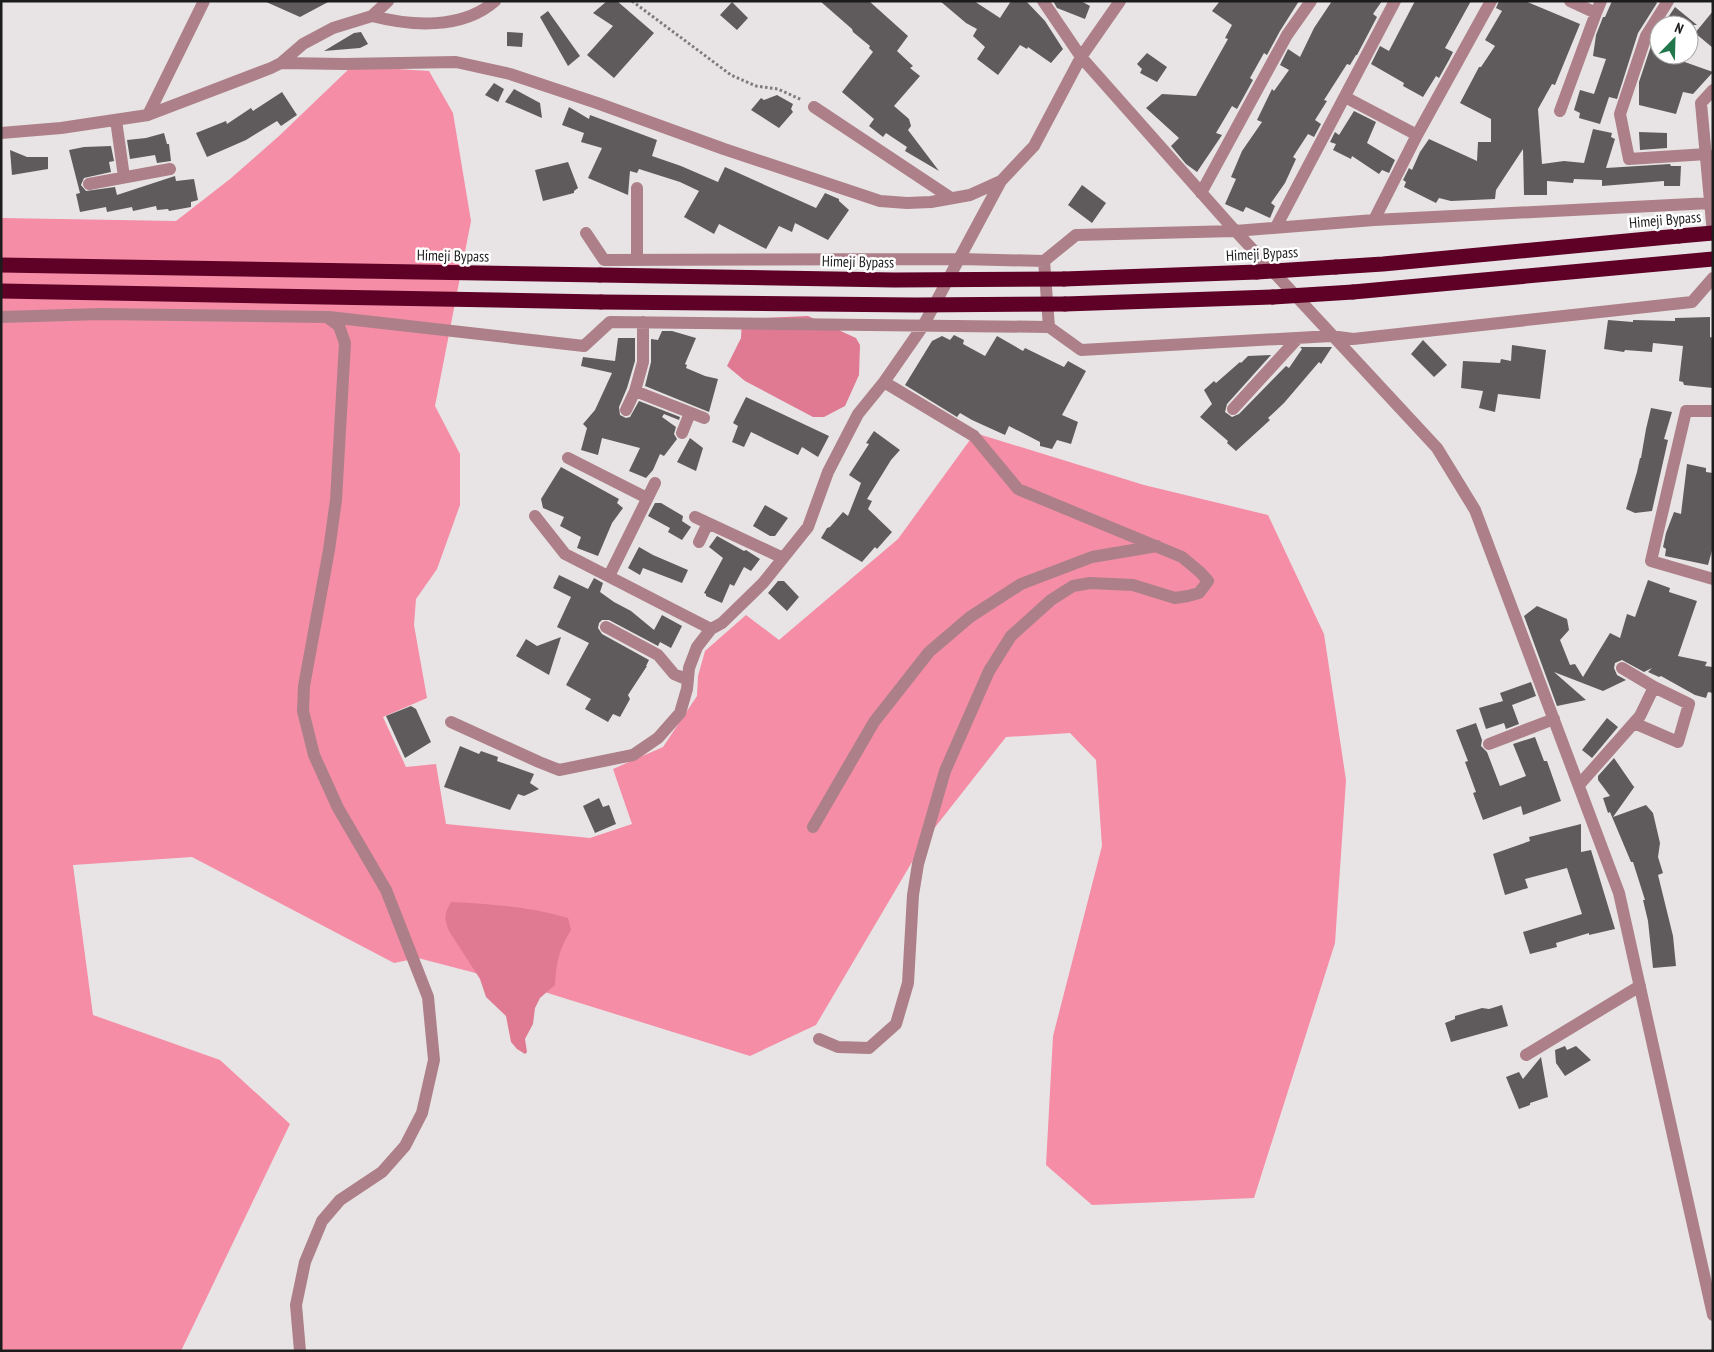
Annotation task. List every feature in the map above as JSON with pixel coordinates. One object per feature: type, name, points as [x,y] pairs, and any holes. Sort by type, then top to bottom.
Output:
[{"type":"highway","name":"Himeji Bypass","points":[[1,265],[894,280],[1064,279],[1257,272],[1383,264],[1713,234]]},
{"type":"highway","points":[[1,291],[601,302],[895,305],[1065,304],[1353,292],[1713,259]]},
{"type":"street","points":[[148,116],[204,1]]},
{"type":"street","points":[[1,133],[61,128],[148,116],[282,63],[303,44],[333,28],[372,16],[388,1]]},
{"type":"street","points":[[372,16],[392,21],[438,23],[462,20],[495,1]]},
{"type":"street","points":[[1043,1],[1081,57],[1331,336],[1437,448],[1475,510],[1619,894],[1713,1315]]},
{"type":"street","points":[[451,722],[560,770],[633,755],[658,738],[680,713],[688,689],[689,668],[697,647],[711,629],[722,623],[763,583],[808,527],[828,472],[858,414],[884,382],[923,326],[1001,180],[1034,146],[1081,57],[1120,1]]},
{"type":"street","points":[[1201,192],[1287,36],[1311,1]]},
{"type":"street","points":[[1276,227],[1395,1]]},
{"type":"street","points":[[1374,220],[1417,135],[1491,1]]},
{"type":"street","points":[[1560,111],[1599,7],[1570,1]]},
{"type":"street","points":[[1668,1],[1646,36],[1620,114],[1629,159],[1706,154]]},
{"type":"street","points":[[282,63],[456,62],[510,74],[597,103],[724,150],[880,201],[932,202],[970,195],[1001,180]]},
{"type":"street","points":[[1713,90],[1701,103],[1706,154],[1711,176],[1713,234]]},
{"type":"street","points":[[1344,97],[1417,135]]},
{"type":"street","points":[[814,107],[951,198]]},
{"type":"street","points":[[116,120],[124,177]]},
{"type":"street","points":[[89,184],[170,169]]},
{"type":"street","points":[[637,188],[637,260]]},
{"type":"street","points":[[586,233],[604,260],[960,259],[1044,261],[1076,235],[1235,230],[1374,220],[1711,202]]},
{"type":"street","points":[[1044,261],[1049,327]]},
{"type":"street","points":[[1,317],[101,314],[327,317],[584,346],[610,322],[1049,327],[1081,350],[1331,336],[1354,339],[1692,302],[1713,278]]},
{"type":"street","points":[[300,1351],[296,1305],[305,1262],[322,1221],[340,1200],[382,1172],[405,1146],[422,1113],[434,1060],[428,997],[386,890],[338,808],[318,764],[303,711],[304,686],[329,550],[336,500],[345,353],[345,343],[340,326],[327,317]]},
{"type":"street","points":[[626,410],[635,391],[643,362],[643,322]]},
{"type":"street","points":[[1233,409],[1298,338]]},
{"type":"street","points":[[819,1039],[838,1047],[869,1048],[896,1024],[908,983],[913,896],[918,864],[945,771],[989,670],[1011,636],[1051,600],[1072,586],[1090,583],[1133,585],[1175,598],[1199,593],[1208,582],[1200,572],[1182,557],[1018,489],[974,436],[884,382]]},
{"type":"street","points":[[635,391],[704,418]]},
{"type":"street","points":[[1713,411],[1686,411],[1651,561],[1713,579]]},
{"type":"street","points":[[682,433],[690,413]]},
{"type":"street","points":[[568,458],[647,498]]},
{"type":"street","points":[[609,576],[655,482]]},
{"type":"street","points":[[535,516],[565,554],[711,629]]},
{"type":"street","points":[[696,517],[783,558]]},
{"type":"street","points":[[699,542],[708,523]]},
{"type":"street","points":[[813,827],[874,722],[928,652],[970,617],[1021,584],[1092,558],[1156,546]]},
{"type":"street","points":[[606,627],[658,655],[674,674],[688,680]]},
{"type":"street","points":[[1622,668],[1654,687],[1689,704],[1678,742],[1634,723]]},
{"type":"street","points":[[1579,785],[1640,716],[1654,687]]},
{"type":"street","points":[[1489,744],[1554,719]]},
{"type":"street","points":[[1526,1055],[1640,986]]},
{"type":"path","points":[[632,1],[731,75],[756,86],[778,89],[796,96],[814,107]]},
{"type":"shaded area","points":[[352,66],[429,71],[453,113],[471,221],[435,406],[460,454],[460,505],[437,569],[416,599],[414,625],[427,698],[383,717],[406,767],[436,764],[446,824],[590,838],[632,824],[613,769],[663,747],[697,696],[698,676],[705,651],[746,615],[779,640],[898,539],[975,433],[1144,485],[1268,515],[1324,634],[1346,780],[1335,943],[1254,1198],[1092,1205],[1046,1165],[1053,1036],[1102,846],[1096,760],[1070,733],[1006,737],[925,840],[816,1025],[750,1056],[522,985],[418,958],[394,963],[192,857],[73,865],[93,1015],[220,1060],[290,1124],[181,1351],[1,1351],[1,218],[176,221],[230,179],[279,136]]},
{"type":"shaded area","points":[[808,316],[856,338],[860,345],[859,375],[845,406],[824,417],[813,417],[745,381],[727,366],[741,338],[742,319]]},
{"type":"shaded area","points":[[451,902],[510,907],[568,918],[571,930],[559,956],[555,985],[540,998],[535,1008],[533,1024],[525,1039],[527,1052],[525,1054],[511,1042],[506,1016],[486,997],[480,979],[449,931],[446,916]]},
{"type":"building","points":[[264,1],[330,1],[300,17]]},
{"type":"building","points":[[607,1],[617,1],[654,33],[614,78],[587,55],[613,26],[593,13]]},
{"type":"building","points":[[820,1],[869,1],[908,36],[897,51],[913,66],[910,68],[920,76],[894,106],[909,119],[911,126],[908,130],[939,171],[905,151],[907,147],[886,133],[883,137],[869,126],[874,119],[842,92],[873,52],[869,48],[870,46]]},
{"type":"building","points":[[940,1],[974,1],[1000,18],[1011,1],[1026,1],[1045,21],[1063,49],[1051,63],[1028,47],[1027,49],[1020,45],[998,75],[977,59],[985,47],[973,36],[977,29],[966,23]]},
{"type":"building","points":[[1053,1],[1081,1],[1090,6],[1085,19],[1057,8]]},
{"type":"building","points":[[1220,1],[1299,1],[1267,55],[1264,53],[1250,78],[1253,80],[1237,109],[1232,106],[1216,133],[1222,135],[1197,172],[1186,164],[1171,146],[1179,138],[1146,108],[1162,94],[1196,96],[1228,39],[1225,38],[1232,25],[1212,11]]},
{"type":"building","points":[[1332,1],[1382,1],[1373,14],[1377,17],[1357,55],[1350,65],[1347,64],[1324,100],[1327,101],[1315,120],[1321,124],[1314,137],[1308,134],[1293,157],[1296,159],[1285,183],[1271,203],[1275,206],[1270,218],[1246,207],[1243,212],[1225,204],[1236,179],[1231,177],[1242,151],[1262,122],[1257,120],[1272,89],[1274,91],[1289,70],[1280,65],[1288,49],[1300,57],[1314,28]]},
{"type":"building","points":[[1415,1],[1471,1],[1445,48],[1453,52],[1439,78],[1436,76],[1423,97],[1403,86],[1404,83],[1371,64],[1380,46],[1389,51]]},
{"type":"building","points":[[1499,1],[1525,1],[1580,24],[1555,85],[1552,84],[1538,109],[1542,164],[1564,161],[1584,163],[1593,129],[1612,133],[1611,137],[1615,139],[1606,168],[1670,164],[1671,166],[1681,166],[1680,186],[1664,186],[1664,181],[1602,186],[1602,180],[1574,179],[1573,183],[1547,181],[1547,195],[1524,195],[1523,149],[1496,190],[1495,199],[1451,201],[1439,198],[1436,203],[1404,187],[1406,182],[1403,180],[1409,168],[1412,170],[1420,152],[1429,139],[1477,161],[1478,142],[1491,142],[1491,119],[1460,103],[1479,67],[1481,67],[1495,46],[1485,40],[1502,11],[1496,8]]},
{"type":"building","points":[[1612,1],[1655,1],[1657,3],[1638,33],[1617,99],[1609,97],[1600,124],[1579,118],[1580,113],[1574,110],[1580,90],[1594,94],[1606,59],[1593,56],[1596,35],[1603,17],[1605,17]]},
{"type":"building","points":[[732,2],[748,18],[737,30],[720,15]]},
{"type":"building","points":[[1675,7],[1685,15],[1670,15]]},
{"type":"building","points":[[548,11],[580,56],[568,66],[540,17]]},
{"type":"building","points":[[1713,11],[1713,48],[1699,36],[1699,28]]},
{"type":"building","points":[[361,32],[368,44],[360,48],[324,51],[354,33]]},
{"type":"building","points":[[507,32],[523,33],[522,47],[507,46]]},
{"type":"building","points":[[1649,52],[1649,65],[1693,65],[1713,72],[1693,94],[1683,92],[1676,114],[1639,105],[1639,82]]},
{"type":"building","points":[[1147,53],[1167,67],[1157,82],[1140,73],[1142,69],[1137,64]]},
{"type":"building","points":[[494,83],[504,89],[498,102],[485,95]]},
{"type":"building","points":[[514,89],[540,103],[542,118],[505,102]]},
{"type":"building","points":[[282,92],[297,115],[281,126],[277,121],[246,140],[207,157],[196,133],[226,121],[227,124],[251,108],[253,111]]},
{"type":"building","points":[[777,95],[793,104],[791,109],[793,112],[779,128],[751,110],[761,98],[764,100]]},
{"type":"building","points":[[569,107],[589,119],[590,115],[657,140],[652,156],[718,182],[725,167],[816,208],[825,193],[839,199],[849,210],[828,240],[795,223],[792,232],[779,226],[766,249],[719,224],[714,234],[684,217],[699,191],[680,182],[639,169],[637,173],[630,171],[628,195],[588,178],[602,148],[581,142],[584,133],[562,125]]},
{"type":"building","points":[[1354,111],[1376,122],[1367,143],[1395,160],[1389,173],[1382,170],[1379,174],[1352,156],[1351,159],[1333,150],[1336,144],[1330,142],[1335,132],[1339,135]]},
{"type":"building","points":[[1639,132],[1667,133],[1667,148],[1640,150]]},
{"type":"building","points":[[164,133],[167,144],[169,144],[171,161],[157,163],[155,155],[130,159],[127,140],[146,138]]},
{"type":"building","points":[[111,146],[114,161],[109,162],[111,172],[84,178],[81,185],[86,191],[115,187],[117,195],[175,176],[176,181],[194,179],[198,200],[191,202],[191,207],[169,211],[168,209],[157,210],[156,206],[133,211],[132,207],[107,212],[106,207],[80,212],[76,194],[80,193],[69,150],[84,147]]},
{"type":"building","points":[[10,150],[27,157],[48,157],[48,169],[12,175]]},
{"type":"building","points":[[568,162],[578,188],[574,193],[543,201],[535,170]]},
{"type":"building","points":[[1082,185],[1106,203],[1092,223],[1068,205]]},
{"type":"building","points":[[1710,317],[1710,337],[1713,338],[1713,388],[1684,385],[1683,382],[1679,381],[1683,346],[1653,343],[1652,352],[1625,350],[1624,352],[1604,349],[1608,320],[1633,322],[1633,320],[1675,321],[1675,318]]},
{"type":"building","points":[[662,331],[672,331],[696,338],[685,364],[687,365],[686,368],[718,379],[709,412],[645,386],[651,362],[651,339],[658,340]]},
{"type":"building","points":[[954,335],[964,340],[963,344],[985,356],[997,336],[1023,351],[1025,348],[1064,367],[1068,361],[1086,371],[1062,415],[1078,422],[1071,444],[1057,440],[1052,449],[1040,446],[1040,442],[1009,426],[1005,435],[960,413],[957,417],[905,385],[932,341],[942,336],[950,340]]},
{"type":"building","points":[[618,338],[635,338],[635,361],[619,407],[620,415],[626,418],[630,417],[639,401],[680,417],[679,420],[664,414],[662,417],[676,427],[674,434],[677,439],[664,456],[660,454],[653,470],[646,478],[629,471],[640,448],[602,438],[598,455],[581,450],[587,428],[583,424],[595,410],[612,373],[581,366],[583,357],[615,361]]},
{"type":"building","points":[[1423,340],[1447,365],[1434,377],[1411,354]]},
{"type":"building","points":[[1512,345],[1546,350],[1540,399],[1498,394],[1495,412],[1479,408],[1483,391],[1461,388],[1463,361],[1500,363],[1501,359],[1511,361]]},
{"type":"building","points":[[1300,347],[1332,347],[1321,364],[1319,362],[1284,403],[1268,418],[1270,420],[1236,451],[1227,443],[1228,441],[1200,417],[1212,404],[1204,390],[1214,381],[1216,383],[1248,356],[1271,355],[1227,404],[1225,412],[1232,417],[1239,414],[1286,366],[1289,368],[1302,349]]},
{"type":"building","points":[[746,397],[829,436],[818,457],[802,447],[798,455],[751,432],[744,447],[732,442],[738,426],[733,423]]},
{"type":"building","points":[[1651,408],[1672,412],[1664,439],[1668,440],[1652,511],[1635,513],[1626,509],[1641,458]]},
{"type":"building","points":[[874,431],[900,450],[891,460],[867,499],[872,501],[868,509],[892,532],[862,562],[821,538],[827,528],[843,512],[848,516],[861,483],[849,475],[869,444],[866,443]]},
{"type":"building","points":[[690,438],[703,448],[696,471],[677,462]]},
{"type":"building","points":[[1687,464],[1706,468],[1706,472],[1713,473],[1713,547],[1708,565],[1665,556],[1666,549],[1663,547],[1674,512],[1681,514]]},
{"type":"building","points":[[561,467],[619,499],[617,503],[623,508],[612,523],[598,556],[577,548],[581,537],[560,526],[564,517],[543,508],[541,499]]},
{"type":"building","points":[[655,503],[661,503],[683,516],[682,521],[691,527],[682,540],[668,532],[670,528],[648,516]]},
{"type":"building","points":[[765,505],[788,518],[775,536],[770,536],[753,526]]},
{"type":"building","points":[[717,536],[760,559],[751,571],[744,567],[734,586],[730,584],[722,603],[706,596],[704,593],[723,558],[709,547]]},
{"type":"building","points":[[639,547],[688,570],[682,583],[643,568],[640,575],[628,568]]},
{"type":"building","points":[[559,575],[588,589],[594,578],[603,583],[600,592],[631,611],[654,630],[662,615],[682,626],[671,648],[660,642],[658,646],[609,620],[602,620],[599,623],[598,628],[602,634],[649,660],[628,695],[630,699],[620,717],[613,714],[608,722],[585,709],[591,699],[566,685],[589,643],[557,627],[571,597],[553,588]]},
{"type":"building","points":[[1648,580],[1670,588],[1669,592],[1697,601],[1678,656],[1707,662],[1705,666],[1713,667],[1713,693],[1708,692],[1706,698],[1695,695],[1661,676],[1659,677],[1648,672],[1652,668],[1644,672],[1622,660],[1615,663],[1614,668],[1617,675],[1626,680],[1603,691],[1554,672],[1586,700],[1557,706],[1524,616],[1537,606],[1567,619],[1569,630],[1560,640],[1570,665],[1575,664],[1583,677],[1610,633],[1620,638],[1627,614],[1635,617]]},
{"type":"building","points":[[778,581],[784,581],[799,597],[787,611],[768,593]]},
{"type":"building","points":[[561,637],[549,675],[516,656],[526,639],[537,646]]},
{"type":"building","points":[[1531,682],[1536,696],[1512,705],[1519,724],[1506,729],[1504,723],[1486,729],[1479,708],[1503,701],[1500,693]]},
{"type":"building","points":[[411,706],[416,709],[431,742],[405,758],[386,716]]},
{"type":"building","points":[[1607,718],[1618,727],[1592,758],[1582,750]]},
{"type":"building","points":[[1476,723],[1482,740],[1481,746],[1487,752],[1500,786],[1526,776],[1513,744],[1535,737],[1544,761],[1547,761],[1561,801],[1523,815],[1521,806],[1483,820],[1473,793],[1476,792],[1465,762],[1468,761],[1456,730]]},
{"type":"building","points":[[460,746],[479,754],[481,751],[498,757],[497,761],[534,774],[530,783],[539,789],[524,796],[518,794],[510,810],[444,787]]},
{"type":"building","points":[[1614,758],[1635,786],[1613,817],[1646,805],[1653,813],[1660,843],[1658,857],[1663,873],[1658,875],[1673,936],[1676,966],[1653,968],[1648,921],[1643,900],[1645,900],[1633,862],[1631,862],[1610,812],[1608,813],[1603,798],[1610,796],[1598,780],[1598,776]]},
{"type":"building","points":[[599,798],[603,807],[609,805],[616,824],[595,833],[583,806]]},
{"type":"building","points":[[1581,824],[1581,852],[1591,850],[1615,929],[1589,935],[1589,933],[1556,943],[1557,947],[1530,954],[1523,932],[1582,914],[1567,868],[1525,879],[1528,888],[1505,895],[1493,854],[1530,841],[1529,837]]},
{"type":"building","points":[[1502,1005],[1508,1026],[1451,1042],[1445,1023],[1455,1019],[1455,1016],[1482,1008],[1489,1009]]},
{"type":"building","points":[[1565,1046],[1567,1050],[1576,1046],[1591,1060],[1565,1076],[1556,1063],[1555,1050]]},
{"type":"building","points":[[1541,1057],[1548,1097],[1519,1109],[1506,1077],[1519,1072],[1523,1079]]}]
